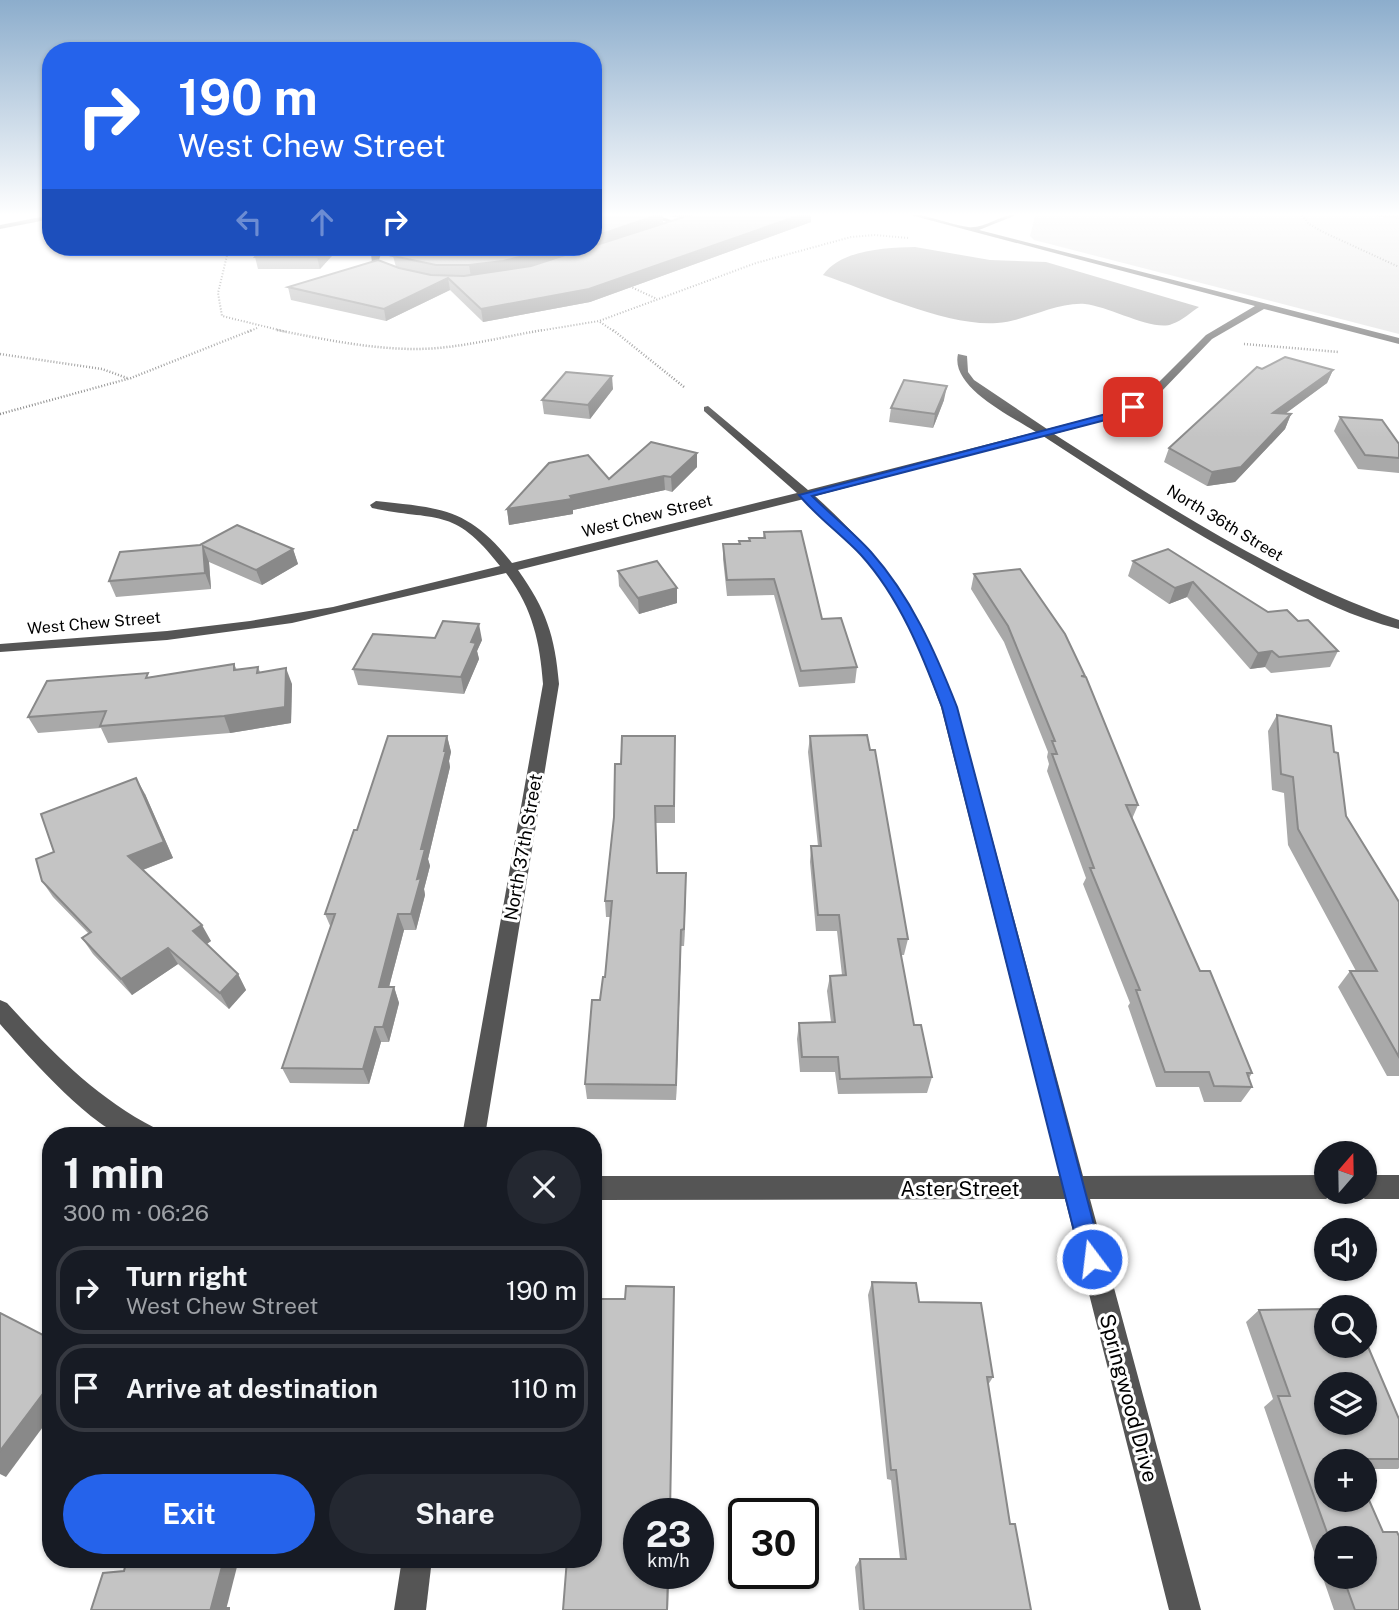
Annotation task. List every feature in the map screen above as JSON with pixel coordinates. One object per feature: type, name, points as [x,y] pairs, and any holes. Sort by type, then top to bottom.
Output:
[{"type":"street","points":[[1199,288],[1399,341]]},
{"type":"street","name":"West Chew Street","points":[[4,648],[208,632],[275,623],[804,495],[1113,415],[1133,407],[1153,394],[1209,337],[1262,306]]},
{"type":"street","name":"North 36th Street","points":[[962,356],[963,372],[970,382],[1043,433],[1254,562],[1329,598],[1399,625]]},
{"type":"street","name":"Springwood Drive","points":[[708,409],[866,554],[899,598],[927,649],[949,707],[1185,1610]]},
{"type":"street","name":"North 37th Street","points":[[376,505],[452,516],[471,528],[524,589],[540,617],[549,649],[551,684],[475,1127]]},
{"type":"street","points":[[0,662],[4,648]]},
{"type":"street","points":[[0,1009],[68,1084],[130,1127]]},
{"type":"street","name":"Aster Street","points":[[602,1188],[1314,1187]]},
{"type":"street","points":[[1377,1187],[1399,1187]]},
{"type":"street","points":[[410,1610],[416,1568]]},
{"type":"path","points":[[219,288],[216,305],[218,312],[228,319],[351,344],[425,349],[564,329],[599,321],[688,288]]},
{"type":"path","points":[[631,288],[658,299]]},
{"type":"path","points":[[599,321],[631,343],[684,387]]},
{"type":"path","points":[[0,414],[128,379],[203,352],[258,327]]},
{"type":"path","points":[[1209,337],[1241,344],[1349,352]]},
{"type":"path","points":[[0,354],[102,369],[128,379]]},
{"type":"shaded area","points":[[860,288],[1135,288],[1199,307],[1179,321],[1164,326],[1085,304],[1063,306],[997,323],[956,319]]},
{"type":"shaded area","points":[[1221,288],[1399,288],[1399,334]]},
{"type":"building","points":[[293,288],[427,288],[384,309]]},
{"type":"building","points":[[459,288],[591,288],[589,289],[481,309]]},
{"type":"building","points":[[1285,357],[1333,370],[1273,413],[1291,414],[1241,467],[1212,472],[1169,448],[1257,367],[1262,369]]},
{"type":"building","points":[[566,372],[612,376],[588,405],[542,400]]},
{"type":"building","points":[[904,380],[947,386],[935,414],[891,408]]},
{"type":"building","points":[[1340,417],[1382,420],[1399,444],[1399,458],[1365,455]]},
{"type":"building","points":[[651,442],[697,453],[671,477],[664,476],[570,496],[572,499],[507,509],[549,463],[588,455],[609,479]]},
{"type":"building","points":[[237,525],[293,549],[256,570],[203,546],[205,573],[109,581],[120,552],[200,545]]},
{"type":"building","points":[[801,531],[822,619],[841,618],[857,667],[801,671],[774,579],[727,580],[723,544],[740,544],[739,541],[750,541],[749,538],[765,538],[764,532]]},
{"type":"building","points":[[1168,549],[1268,612],[1287,610],[1298,621],[1308,620],[1338,651],[1279,657],[1272,651],[1258,653],[1193,582],[1175,588],[1133,561]]},
{"type":"building","points":[[657,561],[677,588],[638,598],[618,571]]},
{"type":"building","points":[[1020,569],[1065,634],[1085,676],[1081,676],[1086,677],[1138,805],[1126,805],[1200,971],[1210,971],[1252,1073],[1247,1073],[1252,1087],[1214,1086],[1209,1072],[1165,1072],[1136,990],[1140,990],[1090,868],[1094,868],[1052,754],[1057,754],[1052,741],[1055,741],[1008,626],[974,574]]},
{"type":"building","points":[[443,621],[479,624],[471,642],[476,643],[461,677],[353,669],[373,634],[435,638]]},
{"type":"building","points":[[234,664],[234,670],[258,667],[257,673],[286,668],[285,707],[224,716],[100,726],[106,711],[28,717],[47,681],[148,673],[146,678]]},
{"type":"building","points":[[1277,715],[1331,726],[1334,752],[1338,753],[1346,816],[1399,902],[1399,1057],[1350,971],[1377,971],[1298,829],[1293,777],[1281,774]]},
{"type":"building","points":[[867,735],[870,750],[875,750],[908,939],[898,939],[914,1025],[921,1025],[932,1077],[840,1079],[838,1057],[802,1057],[799,1023],[835,1022],[830,976],[846,975],[839,915],[818,915],[811,846],[821,846],[810,736]]},
{"type":"building","points":[[388,736],[447,736],[446,751],[421,849],[425,849],[417,879],[421,878],[411,914],[398,914],[379,987],[394,987],[383,1027],[375,1027],[363,1069],[282,1068],[335,914],[325,914],[354,830],[357,830]]},
{"type":"building","points":[[622,736],[675,736],[674,806],[655,806],[657,873],[686,873],[684,929],[681,930],[676,1085],[585,1084],[592,1000],[600,1000],[605,977],[612,901],[605,901],[614,817],[615,764],[621,764]]},
{"type":"building","points":[[136,778],[164,842],[128,856],[202,925],[193,931],[238,974],[220,993],[168,948],[121,979],[82,938],[91,932],[42,881],[36,859],[54,852],[41,814]]},
{"type":"building","points":[[872,1282],[916,1283],[919,1302],[981,1303],[993,1377],[987,1377],[1010,1524],[1015,1524],[1031,1610],[864,1610],[860,1559],[906,1559],[896,1470],[891,1470]]},
{"type":"building","points":[[626,1286],[674,1287],[670,1498],[623,1498],[623,1589],[668,1589],[667,1610],[563,1610],[566,1568],[602,1568],[602,1299],[625,1299]]},
{"type":"building","points":[[1314,1309],[1314,1358],[1373,1358],[1399,1419],[1399,1459],[1377,1459],[1377,1449],[1314,1449],[1314,1496],[1278,1396],[1290,1396],[1259,1310]]},
{"type":"building","points":[[0,1313],[42,1334],[42,1395],[0,1451]]},
{"type":"building","points":[[1320,1512],[1374,1512],[1383,1532],[1397,1532],[1399,1610],[1355,1610],[1347,1589],[1377,1589],[1377,1526],[1325,1526]]},
{"type":"building","points":[[125,1568],[222,1568],[211,1608],[229,1610],[91,1610],[103,1573],[124,1571]]},
{"type":"route","points":[[1092,1259],[949,707],[927,649],[899,598],[866,554],[804,495],[1113,415],[1133,407]]}]
